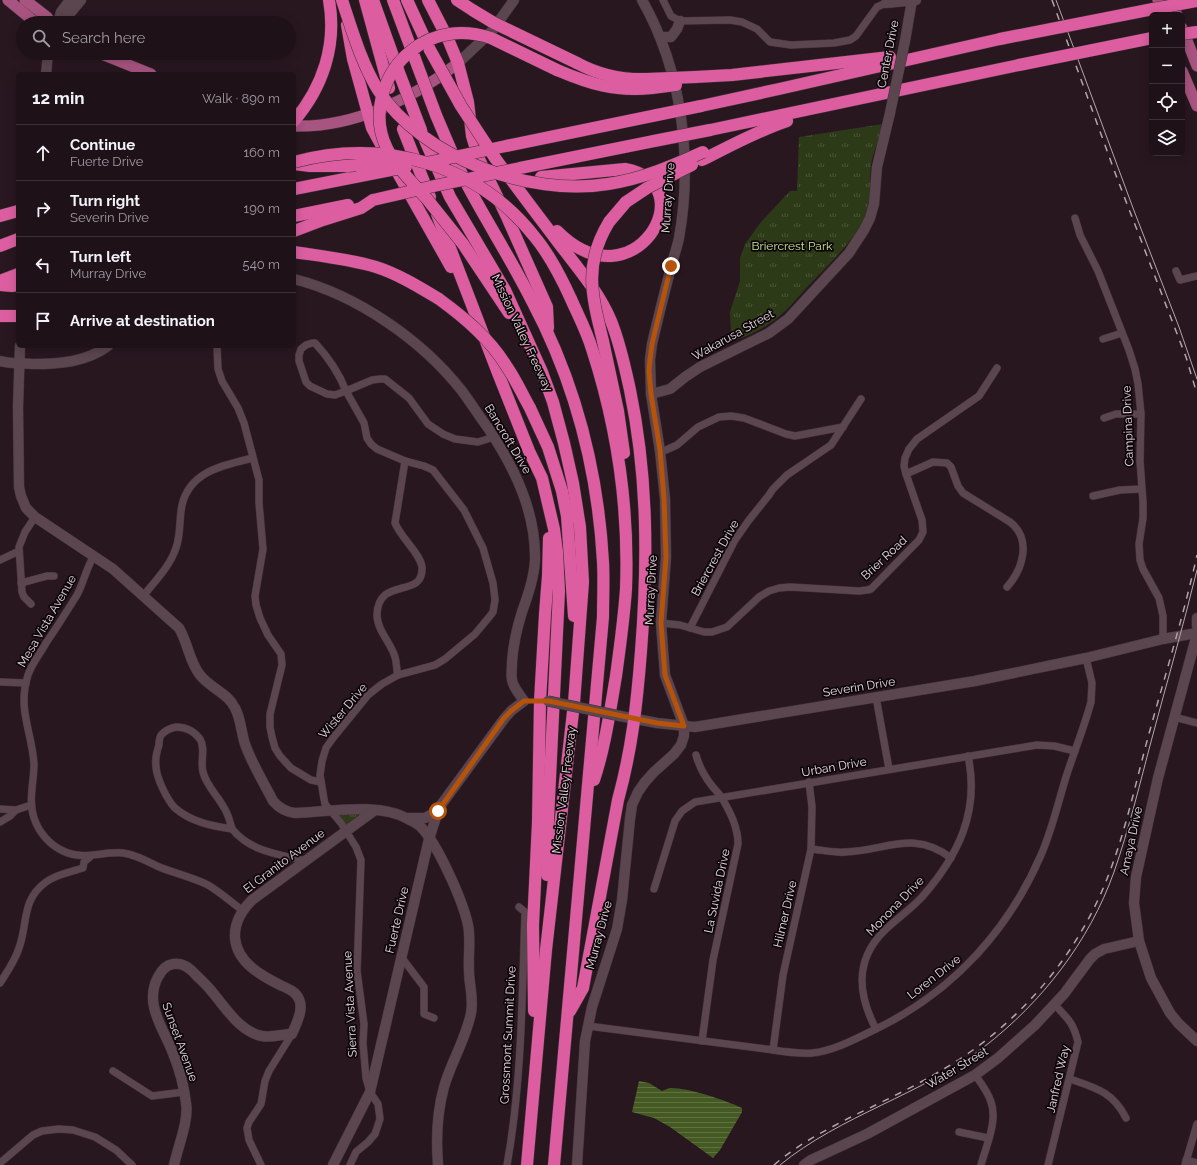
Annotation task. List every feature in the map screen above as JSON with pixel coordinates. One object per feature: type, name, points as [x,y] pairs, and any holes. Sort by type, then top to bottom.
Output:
[{"type":"highway","points":[[296,119],[314,94],[325,67],[331,39],[329,0]]},
{"type":"highway","points":[[343,0],[353,60],[372,128],[443,253],[480,326]]},
{"type":"highway","points":[[343,0],[366,68],[386,101],[408,124],[427,138],[472,164],[491,172],[530,182],[565,186],[592,186],[625,181],[702,156],[772,126],[846,103]]},
{"type":"highway","points":[[365,0],[389,90],[529,451],[546,508],[549,547],[545,614],[544,701],[534,925],[534,1086]]},
{"type":"highway","name":"Mission Valley Freeway","points":[[373,0],[421,130],[450,197],[505,290],[542,372],[557,416],[573,482],[580,527],[583,582],[574,703],[546,950],[527,1165]]},
{"type":"highway","name":"Mission Valley Freeway","points":[[393,0],[436,115],[455,160],[470,190],[533,301],[576,404],[590,460],[599,524],[603,563],[603,617],[554,1165]]},
{"type":"highway","points":[[407,0],[430,50],[461,106],[528,202],[596,291],[611,320],[619,345],[635,417],[641,458],[646,524],[645,596],[635,719],[583,988],[567,1016]]},
{"type":"highway","points":[[428,0],[448,39],[458,63],[468,102],[472,136],[479,159],[507,217],[547,307],[549,337]]},
{"type":"highway","points":[[457,0],[494,23],[577,63],[592,72],[649,84]]},
{"type":"highway","points":[[296,189],[701,106],[1000,39],[1197,1]]},
{"type":"highway","points":[[1185,34],[1197,32]]},
{"type":"highway","points":[[529,343],[463,244],[388,152],[381,130],[380,108],[385,88],[393,71],[402,58],[419,45],[440,36],[460,33],[481,35],[491,38],[580,80],[603,87],[630,90],[649,84],[941,52]]},
{"type":"highway","points":[[296,216],[520,168],[846,103],[1019,65],[1149,39]]},
{"type":"highway","points":[[296,162],[330,154],[370,153],[411,158],[455,174],[484,190],[522,221],[535,236],[560,275],[592,348],[608,405],[622,486],[625,518]]},
{"type":"highway","points":[[587,800],[601,758],[620,645],[626,588],[626,473],[622,434],[594,303],[591,278],[592,266],[597,245],[608,222],[626,202],[702,156]]},
{"type":"highway","points":[[296,163],[310,166],[348,166],[402,161],[438,160]]},
{"type":"highway","points":[[434,186],[487,183],[613,170],[635,171],[644,176],[656,189],[660,207],[658,224],[641,245],[632,250],[612,256],[598,256],[584,252],[572,245],[528,202]]},
{"type":"highway","points":[[296,230],[361,208],[373,200]]},
{"type":"highway","points":[[0,216],[16,212]]},
{"type":"highway","points":[[0,246],[16,240]]},
{"type":"highway","points":[[0,250],[16,249]]},
{"type":"highway","points":[[296,252],[333,258],[376,268],[413,284],[439,299],[459,314],[484,337],[507,366],[539,426],[555,466],[567,516],[577,665]]},
{"type":"highway","points":[[0,281],[12,281]]},
{"type":"highway","points":[[0,316],[16,316]]},
{"type":"highway","points":[[529,451],[542,478],[550,509],[559,575],[552,761],[548,820],[546,950]]},
{"type":"main road","points":[[8,0],[27,16]]},
{"type":"main road","points":[[25,0],[46,16]]},
{"type":"main road","points":[[60,16],[61,12],[70,0]]},
{"type":"main road","points":[[68,16],[81,0]]},
{"type":"main road","points":[[296,126],[330,123],[368,114],[436,80],[458,63],[492,31],[514,0]]},
{"type":"main road","name":"Murray Drive","points":[[577,1165],[584,1048],[592,1006],[617,928],[622,900],[632,805],[645,782],[674,754],[681,745],[684,736],[684,726],[665,675],[661,623],[666,557],[664,499],[660,450],[651,394],[650,360],[655,330],[678,240],[684,191],[684,159],[678,98],[661,37],[642,0]]},
{"type":"main road","name":"Center Drive","points":[[890,113],[912,0]]},
{"type":"main road","points":[[886,2],[916,0]]},
{"type":"main road","points":[[1158,0],[1162,12]]},
{"type":"main road","points":[[1171,0],[1176,12]]},
{"type":"main road","points":[[661,37],[671,37],[677,29],[680,21]]},
{"type":"main road","points":[[1185,36],[1197,66]]},
{"type":"main road","points":[[46,72],[47,60]]},
{"type":"main road","points":[[116,60],[146,72]]},
{"type":"main road","points":[[1185,78],[1197,106]]},
{"type":"main road","name":"Wakarusa Street","points":[[651,394],[670,389],[700,367],[769,333],[788,319],[849,253],[870,218],[874,204],[877,167],[890,113]]},
{"type":"main road","name":"Bancroft Drive","points":[[296,280],[317,286],[358,305],[379,317],[418,346],[462,390],[494,437],[520,485],[529,511],[534,535],[535,561],[533,577],[516,635],[511,671],[512,682],[524,701]]},
{"type":"main road","points":[[20,348],[18,407],[19,487],[26,508],[35,517],[113,569],[144,595],[179,628],[183,634],[193,665],[200,675],[209,684],[223,693],[235,708],[244,743],[276,804],[282,809],[290,812],[310,813],[330,810],[375,810],[392,812],[408,818],[421,827],[447,869],[468,924],[469,972],[472,996],[470,1015],[464,1036],[445,1082],[440,1101],[437,1146],[438,1165]]},
{"type":"main road","points":[[0,361],[19,364],[54,364],[89,357],[105,348]]},
{"type":"main road","points":[[1197,618],[1197,626]]},
{"type":"main road","name":"Severin Drive","points":[[524,701],[544,701],[635,719],[695,727],[975,681],[1086,658],[1163,639],[1197,633]]},
{"type":"main road","name":"Amaya Drive","points":[[1197,633],[1174,717],[1136,877],[1135,915],[1139,941],[1151,978],[1163,1002],[1178,1023],[1197,1041]]},
{"type":"main road","name":"Fuerte Drive","points":[[333,1165],[370,1092],[429,839],[438,811],[504,718],[524,701]]},
{"type":"main road","name":"El Granito Avenue","points":[[292,1034],[300,1014],[299,998],[292,991],[253,970],[242,958],[237,948],[235,936],[236,925],[242,910],[252,900],[375,810]]},
{"type":"main road","points":[[408,818],[425,818],[438,811]]},
{"type":"main road","name":"Water Street","points":[[804,1165],[811,1160],[867,1134],[975,1075],[998,1058],[1036,1025],[1095,954],[1104,949],[1139,941]]},
{"type":"main road","name":"Sunset Avenue","points":[[174,1165],[185,1125],[187,1109],[181,1075],[174,1054],[155,1013],[152,1002],[154,985],[165,967],[180,963],[192,971],[238,1022],[251,1032],[260,1036],[270,1037],[292,1034]]},
{"type":"street","points":[[663,0],[671,16],[680,21],[730,20],[742,22],[757,29],[770,42],[791,45],[834,43],[850,40],[856,36],[877,7],[886,2]]},
{"type":"street","name":"Campina Drive","points":[[1075,218],[1080,235],[1098,271],[1135,369],[1140,395],[1141,414],[1140,461],[1143,518],[1139,544],[1140,560],[1161,604],[1163,639]]},
{"type":"street","points":[[1176,271],[1180,280],[1197,276]]},
{"type":"street","points":[[1103,339],[1122,333]]},
{"type":"street","name":"Wister Drive","points":[[346,392],[335,395],[327,394],[310,386],[306,382],[299,358],[303,347],[309,343],[315,344],[332,363],[364,424],[367,438],[371,444],[377,449],[405,461],[433,470],[464,510],[483,548],[495,600],[493,612],[475,634],[445,659],[435,665],[398,675],[382,684],[368,695],[333,738],[323,754],[321,782],[325,804],[346,831]]},
{"type":"street","points":[[217,348],[218,369],[222,381],[244,422],[259,480],[259,503],[263,543],[261,565],[255,596],[256,605],[268,635],[281,654],[282,665],[270,714],[270,727],[280,756],[291,768],[311,780],[321,782]]},
{"type":"street","name":"Brier Road","points":[[661,623],[708,632],[724,628],[759,597],[769,591],[779,588],[790,587],[859,591],[871,589],[919,540],[923,532],[922,520],[906,474],[905,458],[913,442],[979,396],[998,368]]},
{"type":"street","points":[[346,392],[380,378],[409,398],[428,424],[443,434],[455,439],[478,442],[494,437]]},
{"type":"street","name":"Briercrest Drive","points":[[690,628],[735,540],[749,520],[787,475],[831,445],[861,399]]},
{"type":"street","points":[[1104,418],[1116,414],[1141,414]]},
{"type":"street","points":[[660,450],[666,450],[677,445],[698,427],[719,417],[731,416],[744,418],[795,436],[843,427]]},
{"type":"street","points":[[144,595],[171,560],[179,537],[182,506],[186,495],[196,480],[217,467],[254,458]]},
{"type":"street","points":[[398,675],[395,668],[395,658],[378,623],[377,613],[385,596],[393,590],[415,585],[422,572],[419,560],[398,532],[396,523],[405,461]]},
{"type":"street","points":[[906,474],[933,462],[947,463],[951,467],[958,486],[963,493],[1010,522],[1017,528],[1023,540],[1024,552],[1014,579],[1008,587]]},
{"type":"street","points":[[1093,496],[1120,490],[1142,489]]},
{"type":"street","points":[[31,604],[24,597],[21,583],[19,551],[21,540],[35,517]]},
{"type":"street","points":[[0,560],[19,551]]},
{"type":"street","name":"Mesa Vista Avenue","points":[[94,556],[89,564],[80,588],[57,628],[33,663],[26,684],[24,712],[34,765],[31,805],[37,825],[43,836],[60,850],[71,854],[90,856],[115,853],[138,857],[207,885],[242,910]]},
{"type":"street","points":[[21,583],[47,576],[54,576]]},
{"type":"street","name":"Loren Drive","points":[[588,1026],[798,1053],[820,1051],[847,1043],[893,1020],[927,999],[967,966],[1001,926],[1026,887],[1041,854],[1089,708],[1092,696],[1092,683],[1086,658]]},
{"type":"street","points":[[0,682],[26,684]]},
{"type":"street","points":[[876,697],[889,768]]},
{"type":"street","points":[[1174,717],[1197,723]]},
{"type":"street","points":[[232,829],[196,821],[174,807],[168,799],[161,785],[156,767],[161,735],[164,732],[172,728],[184,728],[190,730],[202,742],[203,752],[201,763],[204,775],[224,808],[232,829],[238,836],[255,848],[306,861]]},
{"type":"street","name":"Urban Drive","points":[[654,889],[673,826],[678,816],[686,807],[695,802],[889,768],[1037,745],[1054,746],[1075,751]]},
{"type":"street","name":"La Suvida Drive","points":[[696,755],[699,765],[721,797],[738,832],[738,844],[713,960],[702,1041]]},
{"type":"street","name":"Monona Drive","points":[[876,1029],[867,1011],[861,986],[863,970],[868,954],[884,930],[907,912],[922,897],[951,858],[965,830],[970,810],[972,788],[968,756]]},
{"type":"street","name":"Hilmer Drive","points":[[773,1050],[783,976],[811,849],[812,807],[809,782]]},
{"type":"street","points":[[0,809],[16,810],[31,805]]},
{"type":"street","points":[[0,822],[16,810]]},
{"type":"street","name":"Sierra Vista Avenue","points":[[346,831],[358,851],[361,865],[357,971],[364,1024],[366,1078],[370,1092],[380,1109],[380,1124],[372,1138],[356,1152],[350,1165]]},
{"type":"street","points":[[811,849],[844,852],[914,842],[929,845],[951,858]]},
{"type":"street","points":[[0,983],[14,960],[20,946],[26,912],[34,894],[41,885],[50,879],[83,868],[84,862],[90,856]]},
{"type":"street","name":"Grossmont Summit Drive","points":[[507,1165],[516,1106],[520,1045],[525,912],[519,907]]},
{"type":"street","points":[[402,958],[424,987],[424,1014],[434,1018]]},
{"type":"street","name":"Janfred Way","points":[[1048,1165],[1078,1042],[1074,1027],[1054,1004]]},
{"type":"street","name":"El Granito Avenue","points":[[261,1165],[249,1140],[247,1128],[249,1122],[261,1104],[265,1081],[269,1071],[292,1034]]},
{"type":"street","points":[[113,1071],[152,1096],[184,1092]]},
{"type":"street","points":[[975,1075],[988,1096],[993,1111],[992,1124],[981,1165]]},
{"type":"street","points":[[1070,1079],[1100,1089],[1120,1106],[1126,1118]]},
{"type":"street","points":[[1197,1124],[1186,1162],[1197,1164]]},
{"type":"street","points":[[0,1163],[33,1135],[42,1131],[59,1129],[78,1131],[95,1137],[116,1150],[132,1165]]},
{"type":"street","points":[[959,1132],[988,1138]]},
{"type":"green space","name":"Briercrest Park","points":[[883,124],[871,165],[868,208],[857,232],[784,312],[760,329],[747,336],[734,340],[731,333],[730,312],[740,281],[740,258],[745,244],[761,222],[790,191],[797,191],[799,137]]},
{"type":"green space","points":[[360,813],[360,816],[344,827],[335,815]]},
{"type":"shaded area","points":[[639,1081],[649,1083],[662,1091],[670,1088],[707,1095],[742,1108],[742,1112],[720,1150],[713,1158],[670,1127],[654,1118],[632,1112]]},
{"type":"tram line","points":[[1056,0],[1179,327],[1197,379]]},
{"type":"tram line","points":[[780,1165],[829,1132],[934,1079],[960,1064],[984,1047],[1025,1011],[1061,969],[1091,923],[1104,898],[1114,872],[1125,839],[1197,570]]},
{"type":"railway","points":[[1052,0],[1117,178],[1186,357],[1197,394]]},
{"type":"railway","points":[[774,1165],[811,1139],[929,1078],[973,1050],[1017,1013],[1055,971],[1071,948],[1099,898],[1116,854],[1181,621],[1197,555]]},
{"type":"route","points":[[438,811],[504,718],[524,701],[548,701],[657,723],[684,726],[665,675],[661,623],[666,557],[664,499],[660,450],[649,371],[652,344],[671,266]]}]
